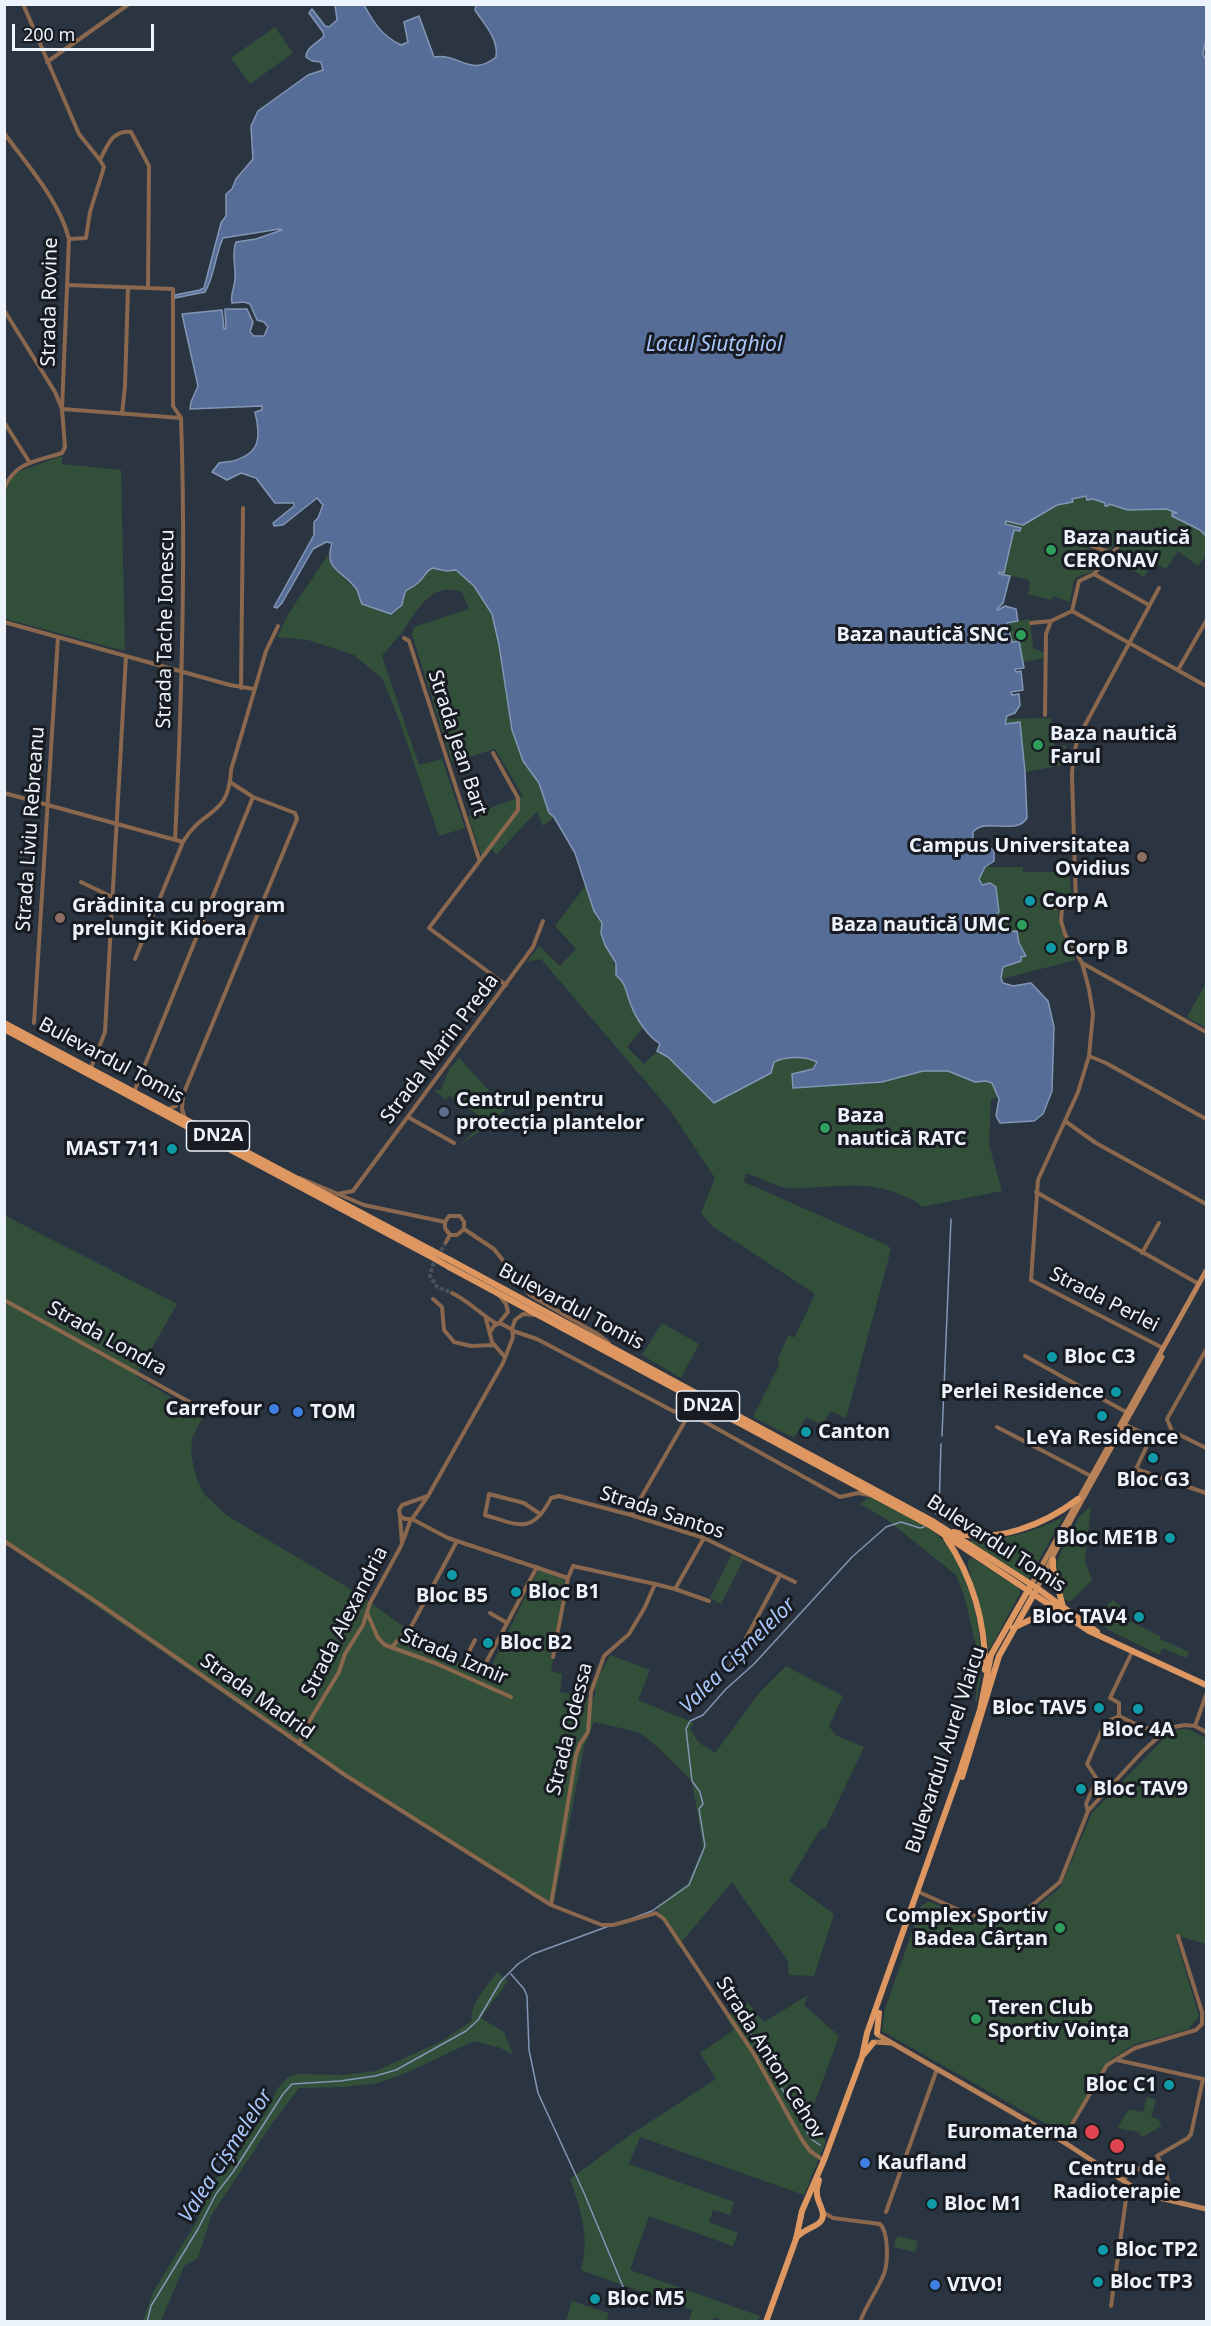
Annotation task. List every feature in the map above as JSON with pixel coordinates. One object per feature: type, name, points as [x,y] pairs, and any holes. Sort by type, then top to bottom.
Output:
[{"type":"main road","name":"Bulevardul Tomis","points":[[4,1023],[283,1171],[429,1253]]},
{"type":"main road","name":"Bulevardul Tomis","points":[[4,1029],[616,1350],[946,1532],[1109,1641],[1206,1685]]},
{"type":"main road","name":"Bulevardul Tomis","points":[[450,1264],[496,1293],[876,1497],[946,1532]]},
{"type":"main road","name":"Bulevardul Aurel Vlaicu","points":[[862,2057],[874,2042],[877,2034],[878,2014],[969,1757],[999,1656],[1078,1499],[1206,1271]]},
{"type":"main road","name":"Bulevardul Aurel Vlaicu","points":[[804,2207],[862,2057],[867,2035],[960,1771],[983,1696],[991,1655],[1053,1560],[1073,1516],[1206,1276]]},
{"type":"main road","points":[[946,1532],[968,1535],[1021,1529],[1053,1517],[1078,1499]]},
{"type":"main road","points":[[946,1532],[967,1574],[982,1626],[985,1655],[983,1696]]},
{"type":"main road","points":[[1012,1629],[1032,1619],[1063,1611],[1053,1560]]},
{"type":"main road","points":[[892,2043],[874,2042],[867,2035],[873,2031],[1062,2141],[1128,2185],[1155,2197],[1206,2209]]},
{"type":"main road","name":"Bulevardul Aurel Vlaicu","points":[[822,2211],[817,2195],[824,2160]]},
{"type":"main road","points":[[766,2322],[796,2239],[804,2207],[812,2204],[822,2211],[822,2219],[817,2225],[803,2231],[796,2239]]},
{"type":"main road","points":[[802,2217],[807,2224],[817,2225]]},
{"type":"street","points":[[23,4],[79,134],[104,167],[90,212],[86,238],[69,239]]},
{"type":"street","points":[[47,62],[129,4]]},
{"type":"street","points":[[69,285],[148,288],[149,166],[131,132],[125,131],[111,138],[100,160]]},
{"type":"street","name":"Strada Rovine","points":[[4,134],[57,208],[69,239],[69,285],[62,409],[65,447],[62,453],[30,463]]},
{"type":"street","points":[[122,414],[128,288]]},
{"type":"street","name":"Strada Tache Ionescu","points":[[148,288],[172,289],[173,406],[181,418],[183,672],[175,840]]},
{"type":"street","points":[[4,310],[55,392],[62,409],[181,418]]},
{"type":"street","points":[[4,422],[30,463],[13,472],[4,489]]},
{"type":"street","points":[[241,687],[243,508]]},
{"type":"street","points":[[1078,541],[1112,553]]},
{"type":"street","points":[[1072,611],[1079,581],[1094,574],[1121,543]]},
{"type":"street","points":[[1094,574],[1149,605]]},
{"type":"street","points":[[1055,908],[1076,904],[1073,757],[1078,738],[1159,588]]},
{"type":"street","points":[[1031,622],[1051,621],[1072,611]]},
{"type":"street","points":[[1072,611],[1206,686]]},
{"type":"street","points":[[1045,716],[1046,634],[1051,621]]},
{"type":"street","points":[[1178,670],[1206,621]]},
{"type":"street","points":[[4,622],[183,672],[254,689]]},
{"type":"street","points":[[135,959],[183,842],[194,825],[221,806],[230,782],[231,770],[266,651],[278,626]]},
{"type":"street","name":"Strada Liviu Rebreanu","points":[[34,1023],[58,637]]},
{"type":"street","name":"Strada Jean Bart","points":[[404,638],[409,641],[479,860]]},
{"type":"street","points":[[90,1069],[105,1032],[126,656]]},
{"type":"street","points":[[492,753],[518,798],[518,810],[429,928],[506,985]]},
{"type":"street","points":[[168,1109],[176,1106],[183,1095],[297,819],[295,813],[253,797],[230,782]]},
{"type":"street","points":[[4,793],[183,842]]},
{"type":"street","points":[[134,1092],[253,797]]},
{"type":"street","points":[[81,882],[112,897]]},
{"type":"street","points":[[1062,908],[1061,921],[1065,934],[1082,963],[1094,1014],[1089,1056],[1078,1092],[1041,1170],[1036,1192],[1199,1284]]},
{"type":"street","name":"Strada Marin Preda","points":[[353,1191],[533,947],[543,921]]},
{"type":"street","points":[[1082,963],[1206,1032]]},
{"type":"street","points":[[1089,1056],[1106,1063],[1206,1119]]},
{"type":"street","points":[[183,1095],[182,1110],[185,1118]]},
{"type":"street","points":[[408,1117],[454,1143]]},
{"type":"street","points":[[1065,1121],[1096,1143],[1206,1204]]},
{"type":"street","points":[[283,1171],[356,1202],[445,1222]]},
{"type":"street","points":[[337,1194],[353,1191],[356,1202]]},
{"type":"street","name":"Strada Perlei","points":[[1036,1192],[1031,1280],[1163,1348]]},
{"type":"street","points":[[456,1215],[463,1219],[464,1229],[460,1234],[450,1234],[446,1231],[445,1222],[449,1216],[456,1215]]},
{"type":"street","points":[[1143,1253],[1159,1223]]},
{"type":"street","points":[[464,1229],[494,1249],[530,1295],[599,1335],[616,1350]]},
{"type":"street","points":[[446,1242],[450,1234]]},
{"type":"street","points":[[452,1293],[466,1300],[486,1318],[497,1324],[505,1324],[512,1330],[526,1335],[673,1411],[696,1417],[840,1497],[858,1493],[876,1497]]},
{"type":"street","points":[[478,1344],[507,1315],[508,1308],[496,1293]]},
{"type":"street","points":[[433,1299],[442,1307],[444,1330],[454,1342],[462,1345],[504,1347],[526,1335]]},
{"type":"street","name":"Strada Londra","points":[[4,1300],[195,1405]]},
{"type":"street","points":[[412,1519],[428,1497],[503,1363],[511,1342],[512,1330],[520,1315],[539,1316]]},
{"type":"street","points":[[486,1318],[490,1333],[505,1357]]},
{"type":"street","points":[[1206,1350],[1167,1419],[1172,1431],[1206,1448]]},
{"type":"street","points":[[1025,1356],[1126,1412]]},
{"type":"street","points":[[631,1515],[688,1416]]},
{"type":"street","points":[[1125,1424],[1151,1437],[1165,1440],[1172,1431]]},
{"type":"street","points":[[997,1426],[1091,1476]]},
{"type":"street","points":[[1151,1437],[1136,1469],[1206,1493]]},
{"type":"street","points":[[489,1494],[524,1503],[540,1514],[530,1524],[520,1526],[485,1515],[489,1494]]},
{"type":"street","name":"Strada Santos","points":[[540,1514],[555,1496],[631,1515],[704,1538],[795,1582]]},
{"type":"street","points":[[428,1497],[402,1505],[399,1510],[400,1516],[405,1520],[412,1519],[456,1541],[568,1578]]},
{"type":"street","points":[[411,1503],[416,1513]]},
{"type":"street","name":"Strada Alexandria","points":[[400,1516],[401,1546]]},
{"type":"street","name":"Strada Alexandria","points":[[299,1744],[368,1615],[370,1603],[401,1546],[412,1519]]},
{"type":"street","points":[[675,1589],[704,1538]]},
{"type":"street","name":"Strada Madrid","points":[[4,1541],[95,1601],[366,1789],[551,1905]]},
{"type":"street","points":[[392,1647],[412,1625],[456,1541]]},
{"type":"street","points":[[553,1657],[568,1578],[571,1568],[575,1565],[675,1589],[708,1601]]},
{"type":"street","points":[[475,1640],[464,1661],[481,1672],[537,1568]]},
{"type":"street","points":[[730,1668],[780,1575]]},
{"type":"street","name":"Strada Odessa","points":[[551,1905],[576,1755],[579,1744],[588,1732],[593,1682],[604,1656],[629,1634],[655,1584]]},
{"type":"street","points":[[490,1613],[507,1623]]},
{"type":"street","name":"Strada Izmir","points":[[368,1615],[378,1638],[385,1645],[510,1697]]},
{"type":"street","points":[[1119,1716],[1119,1703],[1110,1698],[1133,1650]]},
{"type":"street","points":[[1195,1726],[1206,1695]]},
{"type":"street","points":[[1088,1811],[1086,1804],[1097,1779],[1087,1764],[1105,1723],[1119,1716]]},
{"type":"street","points":[[1119,1716],[1144,1728],[1185,1725],[1195,1726],[1206,1732]]},
{"type":"street","points":[[921,1893],[980,1917],[1004,1916],[1030,1907],[1060,1882],[1088,1811],[1167,1728]]},
{"type":"street","name":"Strada Anton Cehov","points":[[551,1905],[602,1925],[613,1925],[656,1913],[663,1919],[754,2054],[802,2140],[810,2151],[824,2160]]},
{"type":"street","points":[[1062,2141],[1107,2065],[1135,2048],[1196,2030],[1202,2024],[1204,2012],[1178,1936]]},
{"type":"street","points":[[1116,2059],[1203,2079],[1191,2134],[1157,2156],[1166,2171],[1172,2201]]},
{"type":"street","points":[[886,2212],[937,2068]]},
{"type":"street","points":[[1121,2180],[1145,2165]]},
{"type":"street","points":[[1111,2306],[1128,2185]]},
{"type":"street","points":[[822,2211],[833,2218],[880,2224],[887,2236],[885,2267],[860,2322]]},
{"type":"street","points":[[817,2225],[833,2218]]},
{"type":"green space","points":[[275,27],[293,53],[250,84],[231,58]]},
{"type":"green space","points":[[62,456],[62,464],[121,470],[125,651],[6,619],[4,498],[12,474]]},
{"type":"green space","points":[[1086,496],[1128,510],[1166,509],[1178,513],[1206,536],[1206,555],[1198,566],[1178,551],[1166,569],[1153,562],[1144,577],[1113,558],[1123,544],[1116,541],[1111,549],[1082,540],[1080,546],[1106,554],[1092,572],[1074,580],[1070,602],[1053,596],[1052,600],[1028,594],[1030,582],[1027,579],[999,574],[999,572],[1004,572],[1014,530],[1020,531],[1020,528],[1005,524],[1005,521],[1023,525],[1057,505],[1073,502],[1072,499]]},
{"type":"green space","points":[[328,555],[333,568],[357,591],[362,604],[379,609],[402,605],[407,590],[418,583],[432,568],[456,570],[473,586],[492,614],[512,730],[523,761],[539,783],[549,813],[554,817],[543,826],[537,811],[496,855],[492,849],[484,857],[481,854],[468,816],[523,796],[495,749],[452,762],[412,635],[414,627],[469,609],[462,592],[451,589],[433,594],[425,601],[382,656],[419,765],[442,759],[465,828],[439,836],[398,717],[382,678],[354,655],[308,640],[277,637],[289,613]]},
{"type":"green space","name":"Baza nautică SNC","points":[[1030,619],[1033,648],[1044,653],[1043,658],[1023,662],[1019,642],[1012,642],[1007,623]]},
{"type":"green space","name":"Baza nautică Farul","points":[[1051,718],[1054,744],[1056,747],[1066,745],[1069,764],[1025,772],[1020,722],[1005,724],[1007,719]]},
{"type":"green space","name":"Baza nautică UMC","points":[[985,867],[1023,867],[1023,872],[1069,872],[1072,899],[1057,900],[1063,931],[1075,960],[1002,979],[1003,967],[1021,961],[1020,957],[1026,956],[1019,943],[982,933],[981,929],[988,920],[984,885],[979,882],[978,876],[984,872]]},
{"type":"green space","points":[[586,885],[596,917],[602,924],[603,938],[614,962],[616,975],[627,987],[632,1008],[644,1027],[627,1047],[644,1064],[657,1051],[668,1057],[714,1103],[774,1062],[796,1058],[817,1062],[793,1088],[882,1082],[923,1071],[948,1071],[975,1082],[992,1083],[999,1097],[991,1099],[989,1145],[1002,1191],[921,1207],[910,1198],[874,1187],[785,1188],[746,1173],[744,1182],[887,1245],[891,1249],[846,1418],[831,1411],[822,1425],[806,1417],[794,1438],[753,1417],[779,1365],[778,1358],[788,1336],[795,1337],[815,1294],[712,1226],[701,1213],[715,1178],[670,1110],[541,959],[527,962],[539,946],[560,966],[576,949],[555,926]]},
{"type":"green space","points":[[1206,983],[1206,1028],[1187,1017]]},
{"type":"green space","points":[[459,1058],[506,1109],[462,1144],[485,1119],[449,1096],[446,1100],[434,1090],[441,1090],[449,1070]]},
{"type":"green space","points":[[4,1215],[177,1304],[136,1376],[203,1417],[192,1438],[191,1453],[196,1477],[204,1494],[226,1515],[362,1596],[401,1625],[485,1679],[539,1569],[565,1578],[551,1671],[562,1674],[560,1692],[594,1699],[596,1682],[610,1655],[650,1670],[638,1700],[694,1723],[690,1728],[698,1742],[715,1753],[760,1692],[786,1666],[843,1696],[829,1726],[835,1735],[864,1747],[825,1829],[821,1828],[789,1881],[834,1914],[814,1976],[789,1975],[788,1961],[732,1882],[678,1946],[656,1907],[688,1883],[703,1847],[692,1781],[652,1742],[638,1732],[594,1722],[584,1747],[553,1907],[297,1744],[5,1544]]},
{"type":"green space","points":[[662,1323],[699,1344],[681,1378],[642,1355]]},
{"type":"green space","points":[[870,1496],[928,1528],[945,1542],[954,1555],[967,1586],[979,1634],[981,1667],[977,1701],[975,1702],[979,1669],[978,1654],[964,1595],[956,1575],[886,1519],[860,1504]]},
{"type":"green space","points":[[1091,1506],[1085,1561],[1092,1580],[1070,1602],[1062,1597],[1055,1565],[1079,1517]]},
{"type":"green space","points":[[1063,1517],[1028,1580],[971,1544],[971,1541],[976,1540],[1021,1534]]},
{"type":"green space","points":[[732,1554],[743,1560],[721,1604],[710,1598]]},
{"type":"green space","points":[[972,1558],[1019,1588],[1020,1593],[990,1649],[968,1566],[968,1561]]},
{"type":"green space","points":[[1113,1600],[1120,1606],[1117,1615],[1189,1652],[1186,1658],[1163,1648],[1159,1655],[1109,1630],[1099,1622],[1110,1608],[1107,1605]]},
{"type":"green space","name":"Complex Sportiv Badea Cârțan","points":[[1188,1729],[1206,1738],[1206,1944],[1175,1935],[1199,2016],[1189,2029],[1135,2044],[1108,2061],[1064,2134],[882,2031],[885,2009],[921,1906],[928,1901],[968,1917],[990,1921],[1035,1908],[1060,1888],[1092,1813],[1170,1732]]},
{"type":"green space","points":[[497,1972],[508,1981],[481,2018],[504,2032],[513,2055],[501,2048],[474,2041],[406,2073],[378,2083],[344,2087],[299,2088],[273,2122],[211,2216],[198,2258],[184,2266],[161,2321],[143,2321],[153,2292],[197,2221],[202,2209],[202,2194],[207,2186],[225,2171],[266,2112],[278,2088],[287,2078],[297,2074],[343,2075],[376,2071],[440,2042],[472,2021],[476,2002]]},
{"type":"green space","points":[[808,1995],[804,2005],[839,2036],[809,2118],[810,2125],[826,2141],[804,2195],[640,2137],[629,2164],[734,2202],[730,2215],[713,2210],[709,2222],[738,2233],[733,2246],[649,2216],[630,2270],[760,2316],[757,2321],[726,2321],[714,2317],[713,2321],[689,2321],[692,2310],[581,2270],[585,2247],[583,2224],[570,2179],[633,2133],[716,2079],[700,2053],[734,2030],[726,2017],[748,2003],[764,2022]]},
{"type":"green space","points":[[1147,2097],[1156,2100],[1151,2117],[1158,2119],[1162,2126],[1142,2137],[1139,2132],[1117,2128],[1129,2109],[1143,2112]]},
{"type":"green space","points":[[897,2236],[918,2241],[915,2252],[894,2247]]},
{"type":"green space","points":[[572,2301],[609,2313],[606,2321],[566,2321]]},
{"type":"water","name":"Lacul Siutghiol","points":[[335,5],[364,5],[379,28],[401,45],[408,42],[404,22],[419,16],[434,57],[451,58],[479,65],[496,57],[496,50],[490,32],[475,10],[476,5],[1206,5],[1206,39],[1203,54],[1206,60],[1206,536],[1200,530],[1172,516],[1172,513],[1177,513],[1166,509],[1128,510],[1109,504],[1105,506],[1105,503],[1093,499],[1087,500],[1086,496],[1072,499],[1073,502],[1057,505],[1023,525],[1006,521],[1005,524],[1021,528],[1020,531],[1014,530],[1004,573],[999,572],[999,574],[1010,576],[1003,603],[997,609],[1005,606],[1016,609],[1018,621],[1007,623],[1012,642],[1019,641],[1024,668],[1015,669],[1016,672],[1021,671],[1023,690],[1011,692],[1012,695],[1019,694],[1020,705],[1015,713],[1007,716],[1005,724],[1020,722],[1027,818],[1016,826],[979,828],[973,832],[973,843],[978,849],[987,845],[994,851],[994,861],[985,867],[979,879],[982,885],[990,883],[996,887],[999,912],[981,929],[982,933],[1017,931],[1019,943],[1026,956],[1021,957],[1021,961],[1003,967],[1001,978],[1003,983],[1013,986],[1031,983],[1048,1001],[1054,1027],[1052,1091],[1043,1114],[1034,1121],[1000,1123],[996,1116],[999,1099],[992,1083],[975,1082],[948,1071],[923,1071],[882,1082],[793,1088],[792,1074],[813,1069],[817,1062],[802,1058],[774,1062],[771,1073],[714,1103],[668,1057],[657,1051],[660,1044],[639,1021],[624,986],[616,975],[616,963],[605,945],[601,933],[602,923],[594,911],[575,853],[554,817],[549,813],[539,783],[523,761],[512,730],[492,614],[474,586],[456,570],[432,568],[418,583],[407,590],[402,605],[391,614],[362,604],[352,583],[336,570],[330,560],[332,543],[326,542],[313,549],[282,603],[277,608],[274,607],[314,535],[314,522],[323,505],[317,498],[283,525],[274,526],[273,523],[294,506],[294,503],[275,503],[256,478],[241,473],[227,480],[212,472],[219,463],[242,458],[254,449],[258,436],[255,412],[262,410],[262,406],[190,409],[198,386],[182,314],[222,310],[224,329],[226,329],[225,309],[247,309],[253,322],[250,332],[254,336],[264,336],[268,327],[264,322],[257,320],[250,304],[232,303],[235,247],[236,242],[256,239],[282,230],[223,238],[205,292],[175,298],[175,295],[204,288],[221,223],[226,216],[226,194],[253,159],[251,126],[258,111],[308,75],[323,70],[321,62],[312,61],[306,57],[310,48],[324,36],[309,13],[312,9],[325,26],[329,27],[337,20]]},
{"type":"waterway","name":"Valea Cișmelelor","points":[[942,1436],[951,1219]]},
{"type":"waterway","name":"Valea Cișmelelor","points":[[936,1514],[939,1509],[941,1444]]},
{"type":"waterway","name":"Valea Cișmelelor","points":[[633,1918],[652,1911],[689,1885],[705,1846],[699,1809],[703,1804],[700,1792],[692,1781],[686,1729],[690,1721],[703,1715],[726,1689],[754,1664],[852,1557],[886,1527],[901,1522],[920,1528],[924,1527]]},
{"type":"waterway","name":"Valea Cișmelelor","points":[[147,2322],[151,2306],[198,2229],[216,2194],[292,2084],[340,2081],[375,2076],[396,2070],[466,2031],[478,2020],[501,1981],[518,1964],[533,1954],[609,1926]]},
{"type":"waterway","points":[[511,1974],[527,1996],[529,2050],[538,2093],[584,2193],[629,2301]]},
{"type":"waterway","points":[[739,2014],[811,2139],[820,2145]]},
{"type":"tunnel","points":[[446,1242],[433,1265],[430,1276],[437,1287],[452,1293]]},
{"type":"place","name":"Baza nautică CERONAV","points":[[1051,550]]},
{"type":"place","name":"Baza nautică SNC","points":[[1021,635]]},
{"type":"place","name":"Baza nautică Farul","points":[[1038,745]]},
{"type":"place","name":"Campus Universitatea Ovidius","points":[[1142,857]]},
{"type":"place","name":"Corp A","points":[[1030,901]]},
{"type":"place","name":"Grădinița cu program prelungit Kidoera","points":[[60,918]]},
{"type":"place","name":"Baza nautică UMC","points":[[1022,925]]},
{"type":"place","name":"Corp B","points":[[1051,948]]},
{"type":"place","name":"Centrul pentru protecția plantelor","points":[[444,1112]]},
{"type":"place","name":"Baza nautică RATC","points":[[825,1128]]},
{"type":"place","name":"MAST 711","points":[[172,1149]]},
{"type":"place","name":"Bloc C3","points":[[1052,1357]]},
{"type":"place","name":"Perlei Residence","points":[[1116,1392]]},
{"type":"place","name":"Carrefour","points":[[274,1409]]},
{"type":"place","name":"TOM","points":[[298,1412]]},
{"type":"place","name":"LeYa Residence","points":[[1102,1416]]},
{"type":"place","name":"Canton","points":[[806,1432]]},
{"type":"place","name":"Bloc G3","points":[[1153,1458]]},
{"type":"place","name":"Bloc ME1B","points":[[1170,1538]]},
{"type":"place","name":"Bloc B5","points":[[452,1575]]},
{"type":"place","name":"Bloc B1","points":[[516,1592]]},
{"type":"place","name":"Bloc TAV4","points":[[1139,1617]]},
{"type":"place","name":"Bloc B2","points":[[488,1643]]},
{"type":"place","name":"Bloc TAV5","points":[[1099,1708]]},
{"type":"place","name":"Bloc 4A","points":[[1138,1709]]},
{"type":"place","name":"Bloc TAV9","points":[[1081,1789]]},
{"type":"place","name":"Complex Sportiv Badea Cârțan","points":[[1060,1928]]},
{"type":"place","name":"Teren Club Sportiv Voința","points":[[976,2019]]},
{"type":"place","name":"Bloc C1","points":[[1169,2085]]},
{"type":"place","name":"Euromaterna","points":[[1092,2132]]},
{"type":"place","name":"Centru de Radioterapie","points":[[1117,2146]]},
{"type":"place","name":"Kaufland","points":[[865,2163]]},
{"type":"place","name":"Bloc M1","points":[[932,2204]]},
{"type":"place","name":"Bloc TP2","points":[[1103,2250]]},
{"type":"place","name":"Bloc TP3","points":[[1098,2282]]},
{"type":"place","name":"VIVO!","points":[[935,2285]]},
{"type":"place","name":"Bloc M5","points":[[595,2299]]}]
